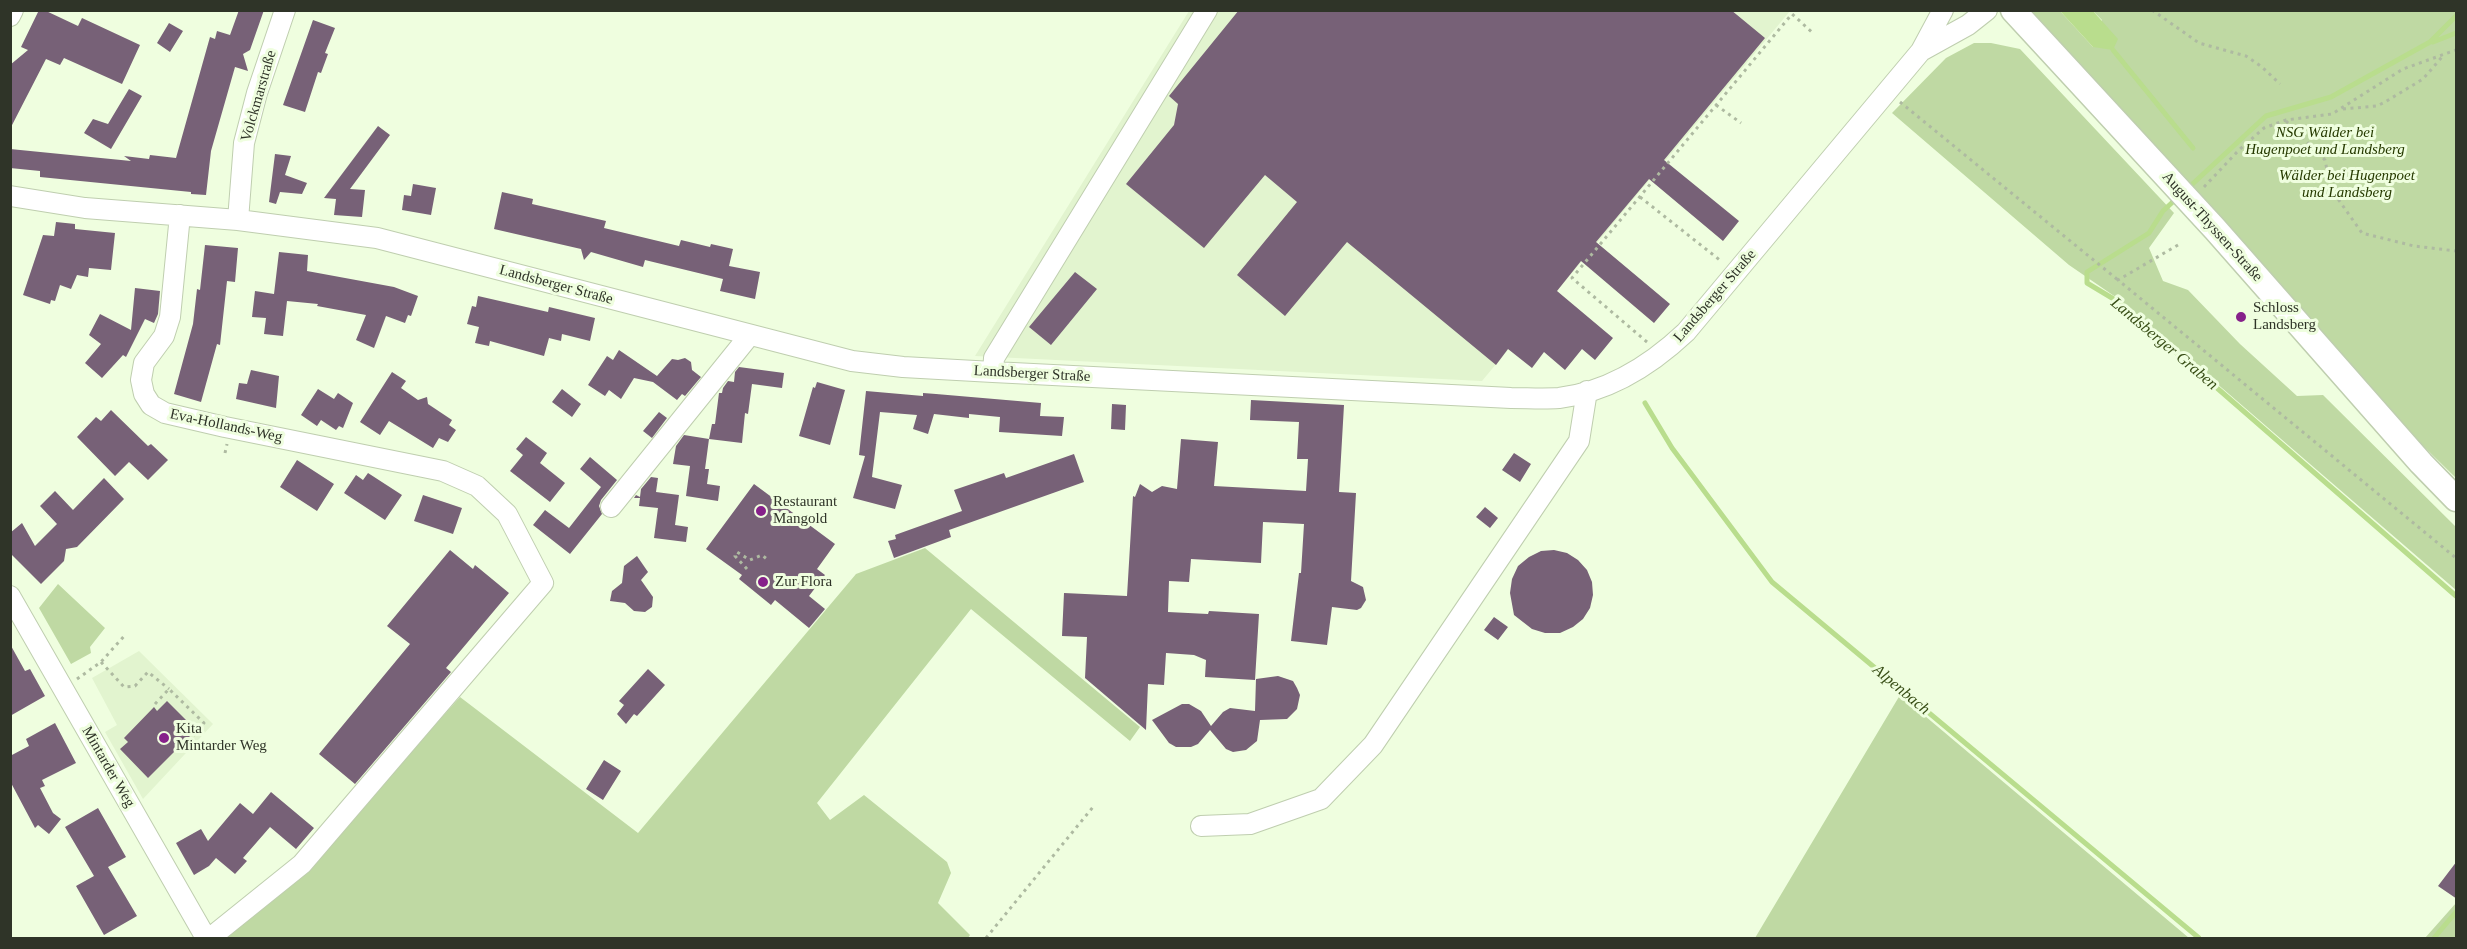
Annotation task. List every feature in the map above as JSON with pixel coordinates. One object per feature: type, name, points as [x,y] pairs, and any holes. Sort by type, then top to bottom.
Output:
[{"type":"main road","name":"August-Thyssen-Straße","points":[[2013,10],[2190,202],[2421,463],[2457,499]]},
{"type":"street","points":[[10,16],[13,10]]},
{"type":"street","name":"Volckmarstraße","points":[[238,220],[244,144],[257,93],[285,10]]},
{"type":"street","points":[[993,372],[994,358],[1207,10]]},
{"type":"street","name":"Landsberger Straße","points":[[10,196],[85,208],[238,220],[377,238],[852,361],[903,367],[993,372],[1511,398],[1559,398],[1587,391],[1637,371],[1662,355],[1686,332],[1921,51],[1943,10]]},
{"type":"street","name":"Landsberger Straße","points":[[1921,51],[1968,25],[1987,10]]},
{"type":"street","name":"Eva-Hollands-Weg","points":[[180,215],[170,317],[164,336],[144,363],[141,380],[144,394],[151,405],[165,413],[443,471],[477,486],[507,514],[543,583],[302,864],[208,939]]},
{"type":"street","points":[[611,507],[749,336]]},
{"type":"street","points":[[1201,826],[1250,824],[1321,798],[1373,745],[1579,441],[1587,391]]},
{"type":"street","name":"Mintarder Weg","points":[[10,596],[208,939]]},
{"type":"path","points":[[2152,10],[2199,43],[2246,56],[2280,84]]},
{"type":"path","points":[[1662,355],[1572,278],[1792,14],[1814,34]]},
{"type":"path","points":[[2190,202],[2239,150],[2264,128],[2286,120],[2331,114],[2403,69],[2457,50]]},
{"type":"path","points":[[2342,109],[2377,106],[2385,102],[2423,79],[2443,56]]},
{"type":"path","points":[[1886,92],[2457,558]]},
{"type":"path","points":[[1716,105],[1741,123]]},
{"type":"path","points":[[2286,120],[2325,160],[2331,189],[2362,233],[2414,246],[2457,251]]},
{"type":"path","points":[[1640,197],[1736,273]]},
{"type":"path","points":[[2118,280],[2178,245]]},
{"type":"path","points":[[747,569],[735,556],[737,552],[750,560],[762,555],[768,560]]},
{"type":"path","points":[[63,688],[101,662],[124,635]]},
{"type":"path","points":[[101,662],[124,687],[135,686],[148,672],[204,723],[185,746]]},
{"type":"path","points":[[155,704],[169,689]]},
{"type":"path","points":[[986,939],[1094,807]]},
{"type":"shaded area","points":[[1189,11],[1790,11],[1482,381],[975,356]]},
{"type":"shaded area","points":[[2060,11],[2093,11],[2118,39],[2113,50],[2093,47]]},
{"type":"shaded area","points":[[139,651],[213,724],[143,799],[105,732],[117,725],[92,678]]},
{"type":"green space","name":"NSG Wälder bei Hugenpoet und Landsberg","points":[[2020,11],[2060,11],[2093,47],[2102,20],[2093,11],[2456,11],[2456,478],[2410,433]]},
{"type":"green space","points":[[1974,43],[1991,43],[2020,49],[2174,213],[2149,248],[2163,281],[2188,290],[2240,344],[2297,396],[2323,395],[2456,527],[2456,590],[2120,300],[2069,265],[1892,113],[1946,58]]},
{"type":"green space","points":[[925,548],[1140,727],[1130,741],[971,609],[817,803],[830,820],[864,795],[947,862],[951,873],[938,903],[970,935],[968,938],[226,938],[307,867],[460,697],[638,833],[856,574]]},
{"type":"green space","points":[[58,584],[105,628],[90,647],[91,653],[71,664],[39,608]]},
{"type":"green space","points":[[1900,695],[2189,938],[1755,938]]},
{"type":"green space","points":[[2456,903],[2456,938],[2425,938]]},
{"type":"building","points":[[39,10],[44,10],[78,26],[82,18],[140,45],[122,84],[64,58],[60,65],[46,59],[10,129],[10,65],[28,50],[21,47]]},
{"type":"building","points":[[239,10],[264,10],[250,50],[243,54],[248,71],[235,67],[211,151],[206,195],[40,177],[40,171],[10,168],[10,149],[131,161],[124,156],[149,159],[150,155],[176,158],[210,37],[215,39],[217,31],[230,35]]},
{"type":"building","points":[[1239,10],[1731,10],[1765,38],[1664,160],[1739,221],[1723,241],[1649,179],[1596,242],[1670,304],[1654,323],[1581,261],[1557,291],[1613,338],[1595,360],[1582,349],[1565,370],[1544,352],[1532,368],[1508,349],[1496,365],[1347,242],[1285,316],[1237,275],[1297,202],[1265,175],[1204,248],[1126,184],[1174,125],[1178,104],[1169,96]]},
{"type":"building","points":[[313,20],[335,28],[325,53],[328,54],[321,73],[318,72],[305,112],[283,105]]},
{"type":"building","points":[[169,23],[183,31],[170,52],[157,43]]},
{"type":"building","points":[[129,89],[142,96],[111,149],[84,133],[93,119],[108,124]]},
{"type":"building","points":[[378,126],[390,135],[350,189],[365,190],[362,217],[334,215],[336,199],[324,198]]},
{"type":"building","points":[[275,154],[291,156],[285,175],[307,183],[302,194],[280,192],[276,204],[269,202]]},
{"type":"building","points":[[413,184],[436,188],[431,215],[402,210],[404,195],[411,196]]},
{"type":"building","points":[[502,192],[533,199],[532,204],[606,221],[604,228],[679,246],[681,240],[710,247],[711,244],[733,249],[729,266],[760,272],[755,299],[720,291],[723,279],[645,260],[643,267],[591,252],[584,260],[581,249],[494,229]]},
{"type":"building","points":[[56,222],[75,224],[75,229],[115,233],[111,270],[89,268],[88,277],[77,275],[71,289],[60,285],[55,301],[51,300],[50,304],[23,295],[43,235],[54,236]]},
{"type":"building","points":[[205,245],[238,248],[235,282],[227,281],[220,345],[217,344],[201,402],[174,394],[193,324],[197,289],[200,290]]},
{"type":"building","points":[[279,252],[308,255],[307,271],[394,287],[418,296],[411,316],[408,315],[405,323],[386,316],[374,348],[356,340],[366,315],[317,306],[318,304],[287,301],[283,336],[264,334],[266,318],[252,317],[255,291],[274,294]]},
{"type":"building","points":[[1075,272],[1097,289],[1051,345],[1029,327]]},
{"type":"building","points":[[135,288],[160,291],[158,314],[154,323],[145,319],[126,357],[123,355],[102,378],[85,363],[101,344],[89,335],[100,314],[131,330]]},
{"type":"building","points":[[478,296],[548,312],[549,307],[595,318],[590,341],[562,334],[561,341],[549,338],[544,356],[490,341],[489,346],[475,343],[479,327],[467,324],[472,306],[476,307]]},
{"type":"building","points":[[619,350],[657,376],[672,359],[685,358],[691,362],[692,370],[701,377],[685,396],[682,394],[677,400],[653,382],[634,378],[621,399],[609,390],[605,396],[588,385],[607,356],[613,360]]},
{"type":"building","points":[[739,367],[784,373],[782,388],[752,384],[748,414],[745,413],[742,443],[709,439],[712,424],[715,424],[719,393],[722,393],[728,381],[734,382],[735,372]]},
{"type":"building","points":[[251,370],[279,376],[276,408],[236,399],[239,383],[247,384]]},
{"type":"building","points":[[392,372],[406,381],[401,388],[418,400],[427,397],[428,404],[452,420],[449,425],[456,430],[448,442],[439,438],[433,448],[389,421],[380,435],[360,422]]},
{"type":"building","points":[[817,382],[845,390],[830,445],[799,436],[813,387],[815,388]]},
{"type":"building","points":[[318,389],[334,399],[338,393],[353,403],[343,428],[339,426],[336,430],[321,420],[317,426],[301,415]]},
{"type":"building","points":[[562,389],[581,404],[572,417],[552,402]]},
{"type":"building","points":[[866,391],[923,396],[923,393],[1041,403],[1040,416],[1064,417],[1062,436],[999,432],[1000,417],[969,414],[969,418],[934,414],[928,434],[913,429],[917,415],[880,412],[872,477],[902,485],[895,509],[853,498],[865,456],[859,455]]},
{"type":"building","points":[[1251,400],[1344,405],[1339,492],[1356,493],[1351,581],[1363,587],[1366,600],[1357,610],[1332,607],[1327,645],[1291,641],[1299,573],[1301,573],[1304,524],[1263,522],[1261,563],[1191,559],[1189,582],[1169,581],[1168,612],[1208,614],[1209,611],[1259,614],[1255,680],[1205,677],[1206,660],[1194,655],[1166,653],[1164,685],[1148,684],[1146,730],[1085,678],[1087,637],[1062,636],[1064,593],[1127,596],[1133,496],[1135,497],[1140,484],[1152,492],[1162,486],[1177,489],[1181,439],[1218,442],[1214,486],[1306,491],[1308,459],[1297,459],[1299,422],[1250,420]]},
{"type":"building","points":[[1112,404],[1126,405],[1125,430],[1111,429]]},
{"type":"building","points":[[111,410],[148,446],[151,444],[168,460],[148,480],[129,462],[115,476],[77,437],[96,417],[101,421]]},
{"type":"building","points":[[659,412],[667,418],[652,438],[643,431]]},
{"type":"building","points":[[684,435],[709,439],[705,469],[709,469],[707,484],[720,486],[718,501],[686,496],[690,466],[673,464],[676,446]]},
{"type":"building","points":[[526,437],[547,453],[540,463],[565,483],[550,502],[510,471],[523,455],[516,449]]},
{"type":"building","points":[[1514,453],[1531,464],[1520,482],[1502,470]]},
{"type":"building","points":[[1074,454],[1084,482],[949,530],[951,537],[894,558],[888,541],[896,539],[895,535],[962,511],[954,490],[1004,473],[1006,478]]},
{"type":"building","points":[[590,457],[617,480],[601,500],[599,506],[602,514],[570,554],[533,525],[545,510],[569,528],[601,487],[580,469]]},
{"type":"building","points":[[297,460],[334,484],[317,511],[280,487]]},
{"type":"building","points":[[368,473],[402,495],[385,520],[344,493],[356,475],[363,480]]},
{"type":"building","points":[[651,477],[658,478],[656,492],[679,495],[675,525],[688,527],[686,542],[654,538],[658,508],[639,506],[640,498],[634,498],[636,495],[640,497],[641,489]]},
{"type":"building","points":[[104,478],[124,499],[77,547],[66,549],[64,561],[41,584],[10,553],[10,533],[22,523],[35,546],[57,524],[40,506],[55,491],[73,510]]},
{"type":"building","points":[[754,484],[835,544],[817,569],[825,575],[809,596],[825,609],[809,628],[775,600],[771,605],[739,579],[742,575],[706,549]]},
{"type":"building","points":[[423,495],[462,508],[453,534],[414,521]]},
{"type":"building","points":[[1485,507],[1498,518],[1490,528],[1476,517]]},
{"type":"building","points":[[450,550],[473,569],[475,565],[509,593],[446,668],[451,672],[355,784],[319,754],[410,644],[387,626]]},
{"type":"building","points":[[1554,550],[1567,553],[1587,570],[1592,582],[1593,595],[1590,608],[1583,619],[1573,627],[1560,633],[1545,633],[1532,629],[1514,615],[1510,593],[1512,579],[1518,566],[1541,551]]},
{"type":"building","points":[[637,556],[648,572],[641,580],[653,597],[652,607],[645,612],[634,611],[625,603],[610,601],[612,591],[622,583],[624,566]]},
{"type":"building","points":[[1494,617],[1508,627],[1498,640],[1484,630]]},
{"type":"building","points":[[10,644],[25,671],[30,669],[45,696],[10,716]]},
{"type":"building","points":[[648,669],[665,685],[637,716],[634,714],[626,724],[617,714],[624,705],[619,701]]},
{"type":"building","points":[[1278,676],[1293,681],[1300,695],[1297,709],[1287,719],[1260,720],[1257,741],[1246,750],[1233,752],[1226,749],[1210,730],[1198,744],[1191,747],[1176,747],[1169,743],[1152,720],[1182,704],[1189,704],[1201,711],[1211,726],[1223,712],[1230,708],[1255,711],[1256,679]]},
{"type":"building","name":"Kita Mintarder Weg","points":[[167,701],[196,730],[148,778],[120,749],[128,742],[124,738],[154,707],[157,711]]},
{"type":"building","points":[[55,723],[76,763],[42,780],[45,786],[40,788],[53,813],[61,819],[49,834],[38,825],[35,828],[10,781],[10,756],[29,746],[26,739]]},
{"type":"building","points":[[604,760],[621,771],[603,800],[586,789]]},
{"type":"building","points":[[271,792],[314,828],[296,849],[270,827],[243,858],[247,861],[235,874],[216,858],[209,866],[194,875],[176,843],[201,829],[208,841],[240,803],[253,814]]},
{"type":"building","points":[[98,808],[126,857],[108,867],[137,916],[104,935],[76,886],[94,876],[65,827]]},
{"type":"building","points":[[2457,861],[2457,899],[2438,886]]},
{"type":"waterway","name":"Landsberger Graben","points":[[2186,190],[2266,116],[2331,97],[2430,42],[2456,16]]},
{"type":"waterway","points":[[2433,42],[2456,33]]},
{"type":"waterway","points":[[2113,50],[2193,148]]},
{"type":"waterway","name":"Landsberger Graben","points":[[2177,198],[2163,211],[2149,233],[2087,272],[2087,283],[2117,301],[2456,596]]},
{"type":"waterway","name":"Alpenbach","points":[[1645,403],[1672,448],[1772,582],[2199,938]]},
{"type":"waterway","name":"Alpenbach","points":[[2434,938],[2456,912]]},
{"type":"place","name":"Schloss Landsberg","points":[[2241,317]]},
{"type":"place","name":"Restaurant Mangold","points":[[761,511]]},
{"type":"place","name":"Zur Flora","points":[[763,582]]},
{"type":"place","name":"Kita Mintarder Weg","points":[[164,738]]},
{"type":"park label","name":"Wälder bei Hugenpoet und Landsberg","points":[[2347,184]]}]
